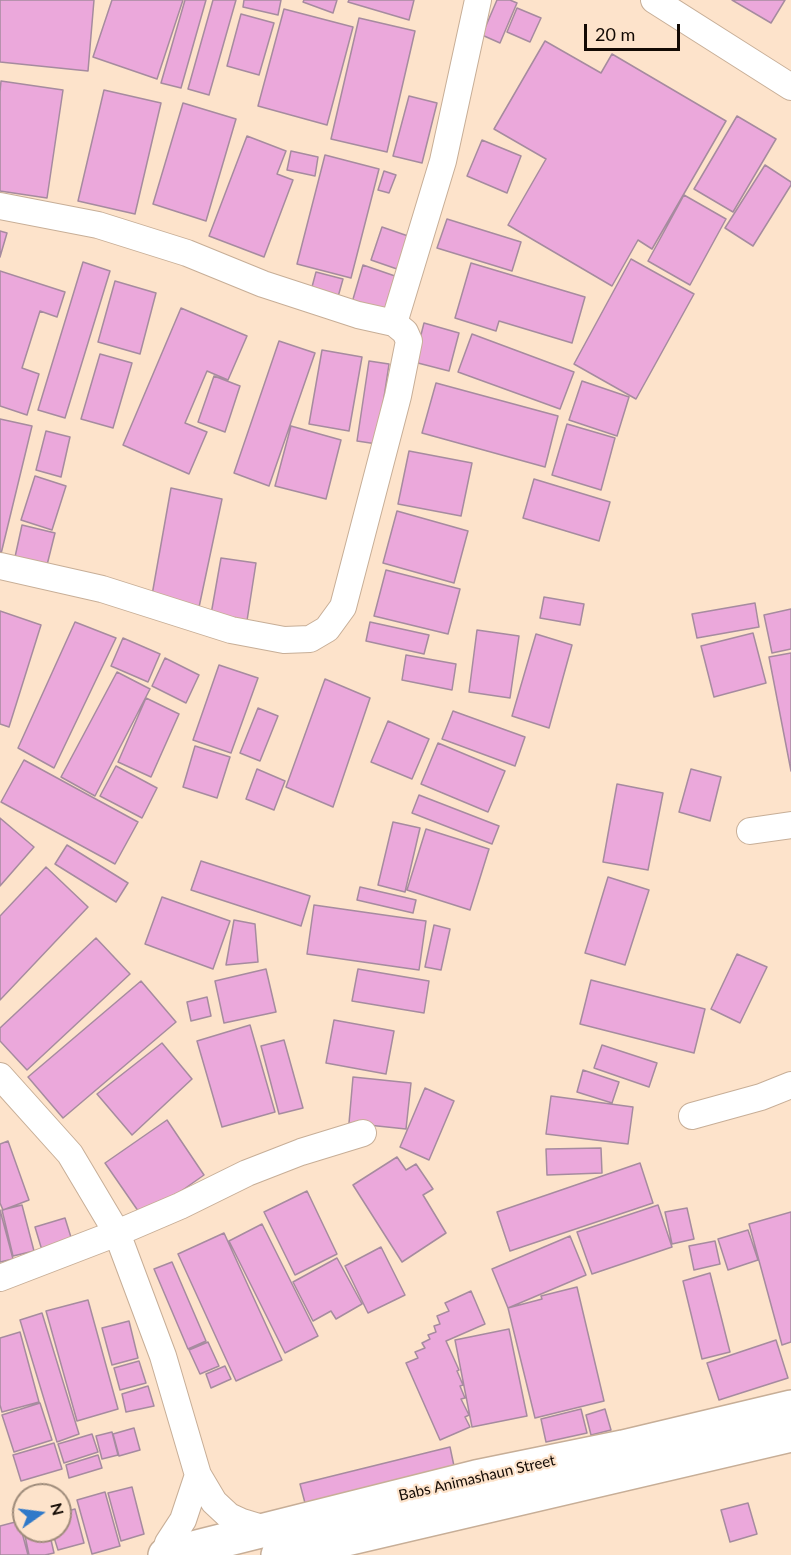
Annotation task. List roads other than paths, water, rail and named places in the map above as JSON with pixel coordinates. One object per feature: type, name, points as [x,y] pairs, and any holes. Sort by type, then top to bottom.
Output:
[{"type":"main road","name":"Babs Animashaun Street","points":[[272,1542],[476,1477],[623,1447],[791,1407]]},
{"type":"main road","name":"Babs Animashaun Street","points":[[164,1555],[272,1542],[791,1435]]},
{"type":"street","points":[[394,323],[443,161],[478,0]]},
{"type":"street","points":[[654,0],[791,87]]},
{"type":"street","points":[[0,206],[98,225],[187,253],[263,284],[358,315],[394,323],[405,332],[409,341],[398,396],[343,608],[327,629],[310,639],[284,640],[231,630],[102,589],[0,566]]},
{"type":"street","points":[[750,831],[791,825]]},
{"type":"street","points":[[0,1076],[70,1154],[117,1233],[163,1356],[198,1475],[214,1502],[230,1516],[272,1542]]},
{"type":"street","points":[[692,1116],[761,1097],[791,1085]]},
{"type":"street","points":[[0,1278],[117,1233],[180,1206],[247,1173],[302,1152],[363,1134]]},
{"type":"street","points":[[164,1555],[168,1543],[183,1520],[198,1475]]}]
